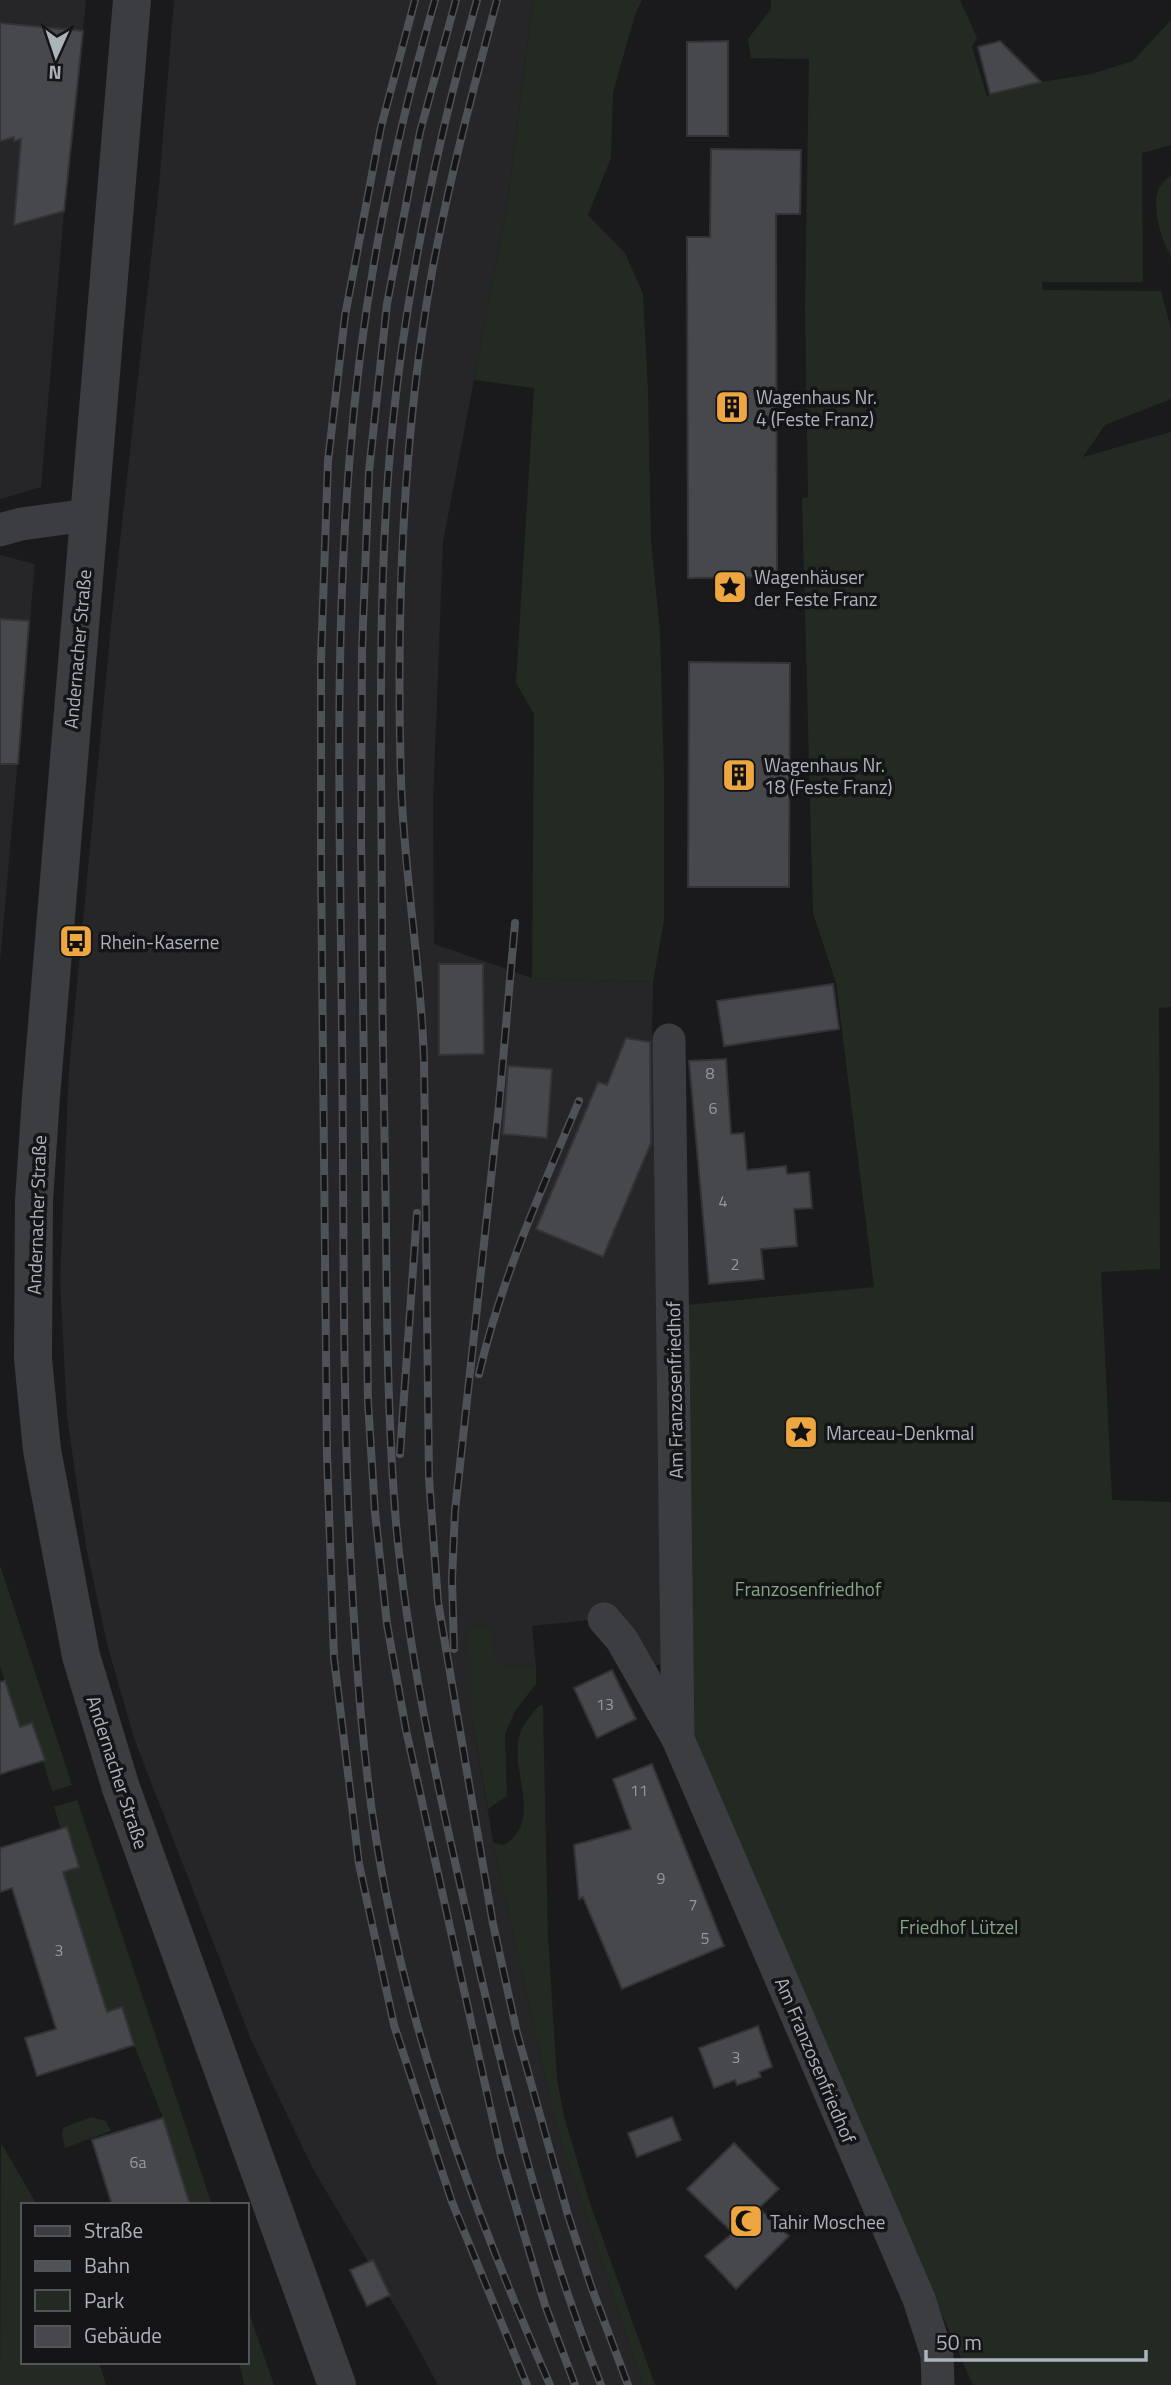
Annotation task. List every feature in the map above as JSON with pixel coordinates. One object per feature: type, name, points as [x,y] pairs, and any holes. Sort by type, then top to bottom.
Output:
[{"type":"street","name":"Andernacher Straße","points":[[132,0],[34,1200],[33,1359],[42,1450],[81,1657],[121,1788],[337,2385]]},
{"type":"street","points":[[0,530],[21,524],[88,515]]},
{"type":"street","name":"Am Franzosenfriedhof","points":[[669,1040],[678,1739]]},
{"type":"street","name":"Am Franzosenfriedhof","points":[[604,1619],[622,1640],[678,1739],[919,2299],[937,2355],[938,2385]]},
{"type":"shaded area","points":[[0,0],[86,0],[64,211],[41,487],[0,499]]},
{"type":"shaded area","points":[[174,0],[533,0],[507,207],[443,542],[433,803],[434,944],[532,978],[653,982],[652,1034],[664,1167],[669,1664],[645,1666],[617,1617],[532,1626],[536,1666],[494,1665],[471,1714],[495,1852],[556,2126],[643,2385],[438,2385],[313,2169],[250,2037],[135,1741],[108,1648],[86,1547],[67,1417],[60,1281],[69,1069],[112,615],[159,186]]},
{"type":"shaded area","points":[[0,555],[35,564],[0,963]]},
{"type":"green space","points":[[533,0],[642,0],[635,15],[613,92],[611,158],[588,215],[625,253],[643,294],[651,540],[660,632],[664,776],[664,920],[653,982],[532,978],[534,714],[516,683],[534,388],[474,380],[507,207]]},
{"type":"green space","points":[[771,0],[960,0],[977,38],[972,47],[987,96],[1041,82],[1091,74],[1133,61],[1171,20],[1171,145],[1142,153],[1143,282],[1042,282],[1043,290],[1161,291],[1171,329],[1171,399],[1105,425],[1083,457],[1171,432],[1171,1007],[1159,1008],[1160,1269],[1101,1272],[1112,1500],[1171,1502],[1171,2385],[973,2385],[708,1783],[692,1738],[686,1305],[874,1287],[836,983],[813,913],[802,498],[808,497],[805,309],[809,59],[751,58],[748,39],[771,9]]},
{"type":"green space","points":[[1171,175],[1171,257],[1161,232],[1156,205],[1159,188]]},
{"type":"green space","points":[[0,1565],[72,1785],[52,1791],[32,1723],[20,1727],[0,1666]]},
{"type":"green space","points":[[468,1627],[491,1628],[495,1665],[536,1666],[536,1684],[515,1711],[505,1734],[507,1796],[488,1809],[471,1714]]},
{"type":"green space","points":[[540,1705],[543,1706],[548,1937],[557,2079],[564,2116],[589,2200],[655,2385],[643,2385],[556,2126],[493,1843],[504,1845],[522,1824],[524,1811],[518,1742],[526,1722]]},
{"type":"green space","points":[[77,1800],[211,2203],[189,2203],[163,2118],[122,2007],[107,2012],[63,1872],[79,1866],[67,1828],[61,1829],[54,1807]]},
{"type":"green space","points":[[91,2117],[106,2121],[111,2131],[65,2148],[63,2128]]},
{"type":"green space","points":[[1,2143],[36,2203],[21,2203],[21,2364],[100,2364],[106,2385],[0,2385]]},
{"type":"green space","points":[[248,2310],[274,2385],[244,2385],[239,2364],[248,2364]]},
{"type":"building","points":[[0,23],[83,31],[64,211],[14,225],[21,139],[14,141],[14,137],[0,141]]},
{"type":"building","points":[[728,41],[728,136],[687,136],[687,42]]},
{"type":"building","points":[[1000,41],[1041,82],[990,94],[978,47]]},
{"type":"building","name":"Wagenhaus Nr. 4 (Feste Franz)","points":[[711,149],[801,150],[800,214],[776,214],[777,577],[688,578],[687,237],[710,237]]},
{"type":"building","points":[[0,619],[29,621],[18,764],[0,764]]},
{"type":"building","name":"Wagenhaus Nr. 18 (Feste Franz)","points":[[689,662],[790,663],[789,887],[688,887]]},
{"type":"building","points":[[439,964],[483,964],[484,1054],[439,1055]]},
{"type":"building","points":[[833,984],[839,1029],[724,1046],[717,1001]]},
{"type":"building","points":[[626,1038],[650,1042],[651,1143],[603,1257],[536,1229],[598,1082],[607,1085]]},
{"type":"building","points":[[726,1059],[731,1134],[744,1133],[747,1170],[786,1166],[787,1174],[809,1172],[812,1208],[794,1209],[797,1246],[761,1249],[764,1279],[709,1284],[689,1061]]},
{"type":"building","points":[[508,1066],[552,1069],[547,1138],[503,1134]]},
{"type":"building","points":[[612,1670],[636,1719],[597,1738],[574,1688]]},
{"type":"building","points":[[5,1681],[20,1727],[32,1723],[45,1760],[0,1774],[0,1682]]},
{"type":"building","points":[[652,1764],[724,1946],[622,1989],[583,1897],[579,1899],[574,1845],[631,1829],[613,1779]]},
{"type":"building","points":[[67,1827],[79,1867],[63,1872],[107,2012],[122,2007],[134,2045],[37,2076],[25,2038],[56,2029],[12,1888],[0,1892],[0,1848]]},
{"type":"building","points":[[758,2026],[772,2067],[759,2072],[761,2077],[737,2085],[735,2080],[714,2088],[699,2048]]},
{"type":"building","points":[[672,2117],[681,2140],[637,2157],[628,2133]]},
{"type":"building","points":[[163,2118],[189,2203],[111,2203],[92,2140]]},
{"type":"building","name":"Tahir Moschee","points":[[734,2143],[779,2189],[759,2208],[789,2236],[736,2289],[705,2256],[733,2233],[687,2189]]},
{"type":"building","points":[[373,2260],[390,2295],[367,2306],[350,2270]]},
{"type":"railway","points":[[415,0],[381,127],[345,316],[328,461],[321,659],[321,862],[327,1454],[334,1658],[359,1864],[394,2025],[452,2202],[527,2385]]},
{"type":"railway","points":[[435,0],[392,168],[371,282],[355,397],[345,526],[339,812],[344,1354],[350,1550],[358,1678],[371,1805],[399,1953],[433,2080],[454,2142],[499,2264],[550,2385]]},
{"type":"railway","points":[[456,0],[420,132],[387,304],[369,471],[362,650],[361,836],[368,1402],[375,1512],[387,1624],[406,1730],[501,2156],[545,2305],[575,2385]]},
{"type":"railway","points":[[477,0],[446,118],[420,236],[393,416],[388,477],[382,592],[381,766],[387,1341],[391,1450],[396,1523],[408,1620],[424,1716],[454,1858],[524,2148],[559,2268],[601,2385]]},
{"type":"railway","points":[[497,0],[470,101],[432,272],[414,398],[403,526],[401,781],[424,1060],[429,1478],[438,1602],[493,1924],[517,2033],[568,2215],[628,2385]]},
{"type":"railway","points":[[454,1649],[452,1579],[455,1511],[499,1105],[515,923]]},
{"type":"railway","points":[[479,1374],[510,1270],[579,1101]]},
{"type":"railway","points":[[400,1454],[417,1213]]},
{"type":"place","name":"Wagenhaus Nr. 4 (Feste Franz)","points":[[732,407]]},
{"type":"place","name":"Wagenhäuser der Feste Franz","points":[[730,587]]},
{"type":"place","name":"Wagenhaus Nr. 18 (Feste Franz)","points":[[739,775]]},
{"type":"place","name":"Rhein-Kaserne","points":[[76,941]]},
{"type":"place","name":"Marceau-Denkmal","points":[[801,1432]]},
{"type":"place","name":"Tahir Moschee","points":[[746,2221]]},
{"type":"park label","name":"Franzosenfriedhof","points":[[808,1588]]},
{"type":"park label","name":"Friedhof Lützel","points":[[959,1926]]}]
